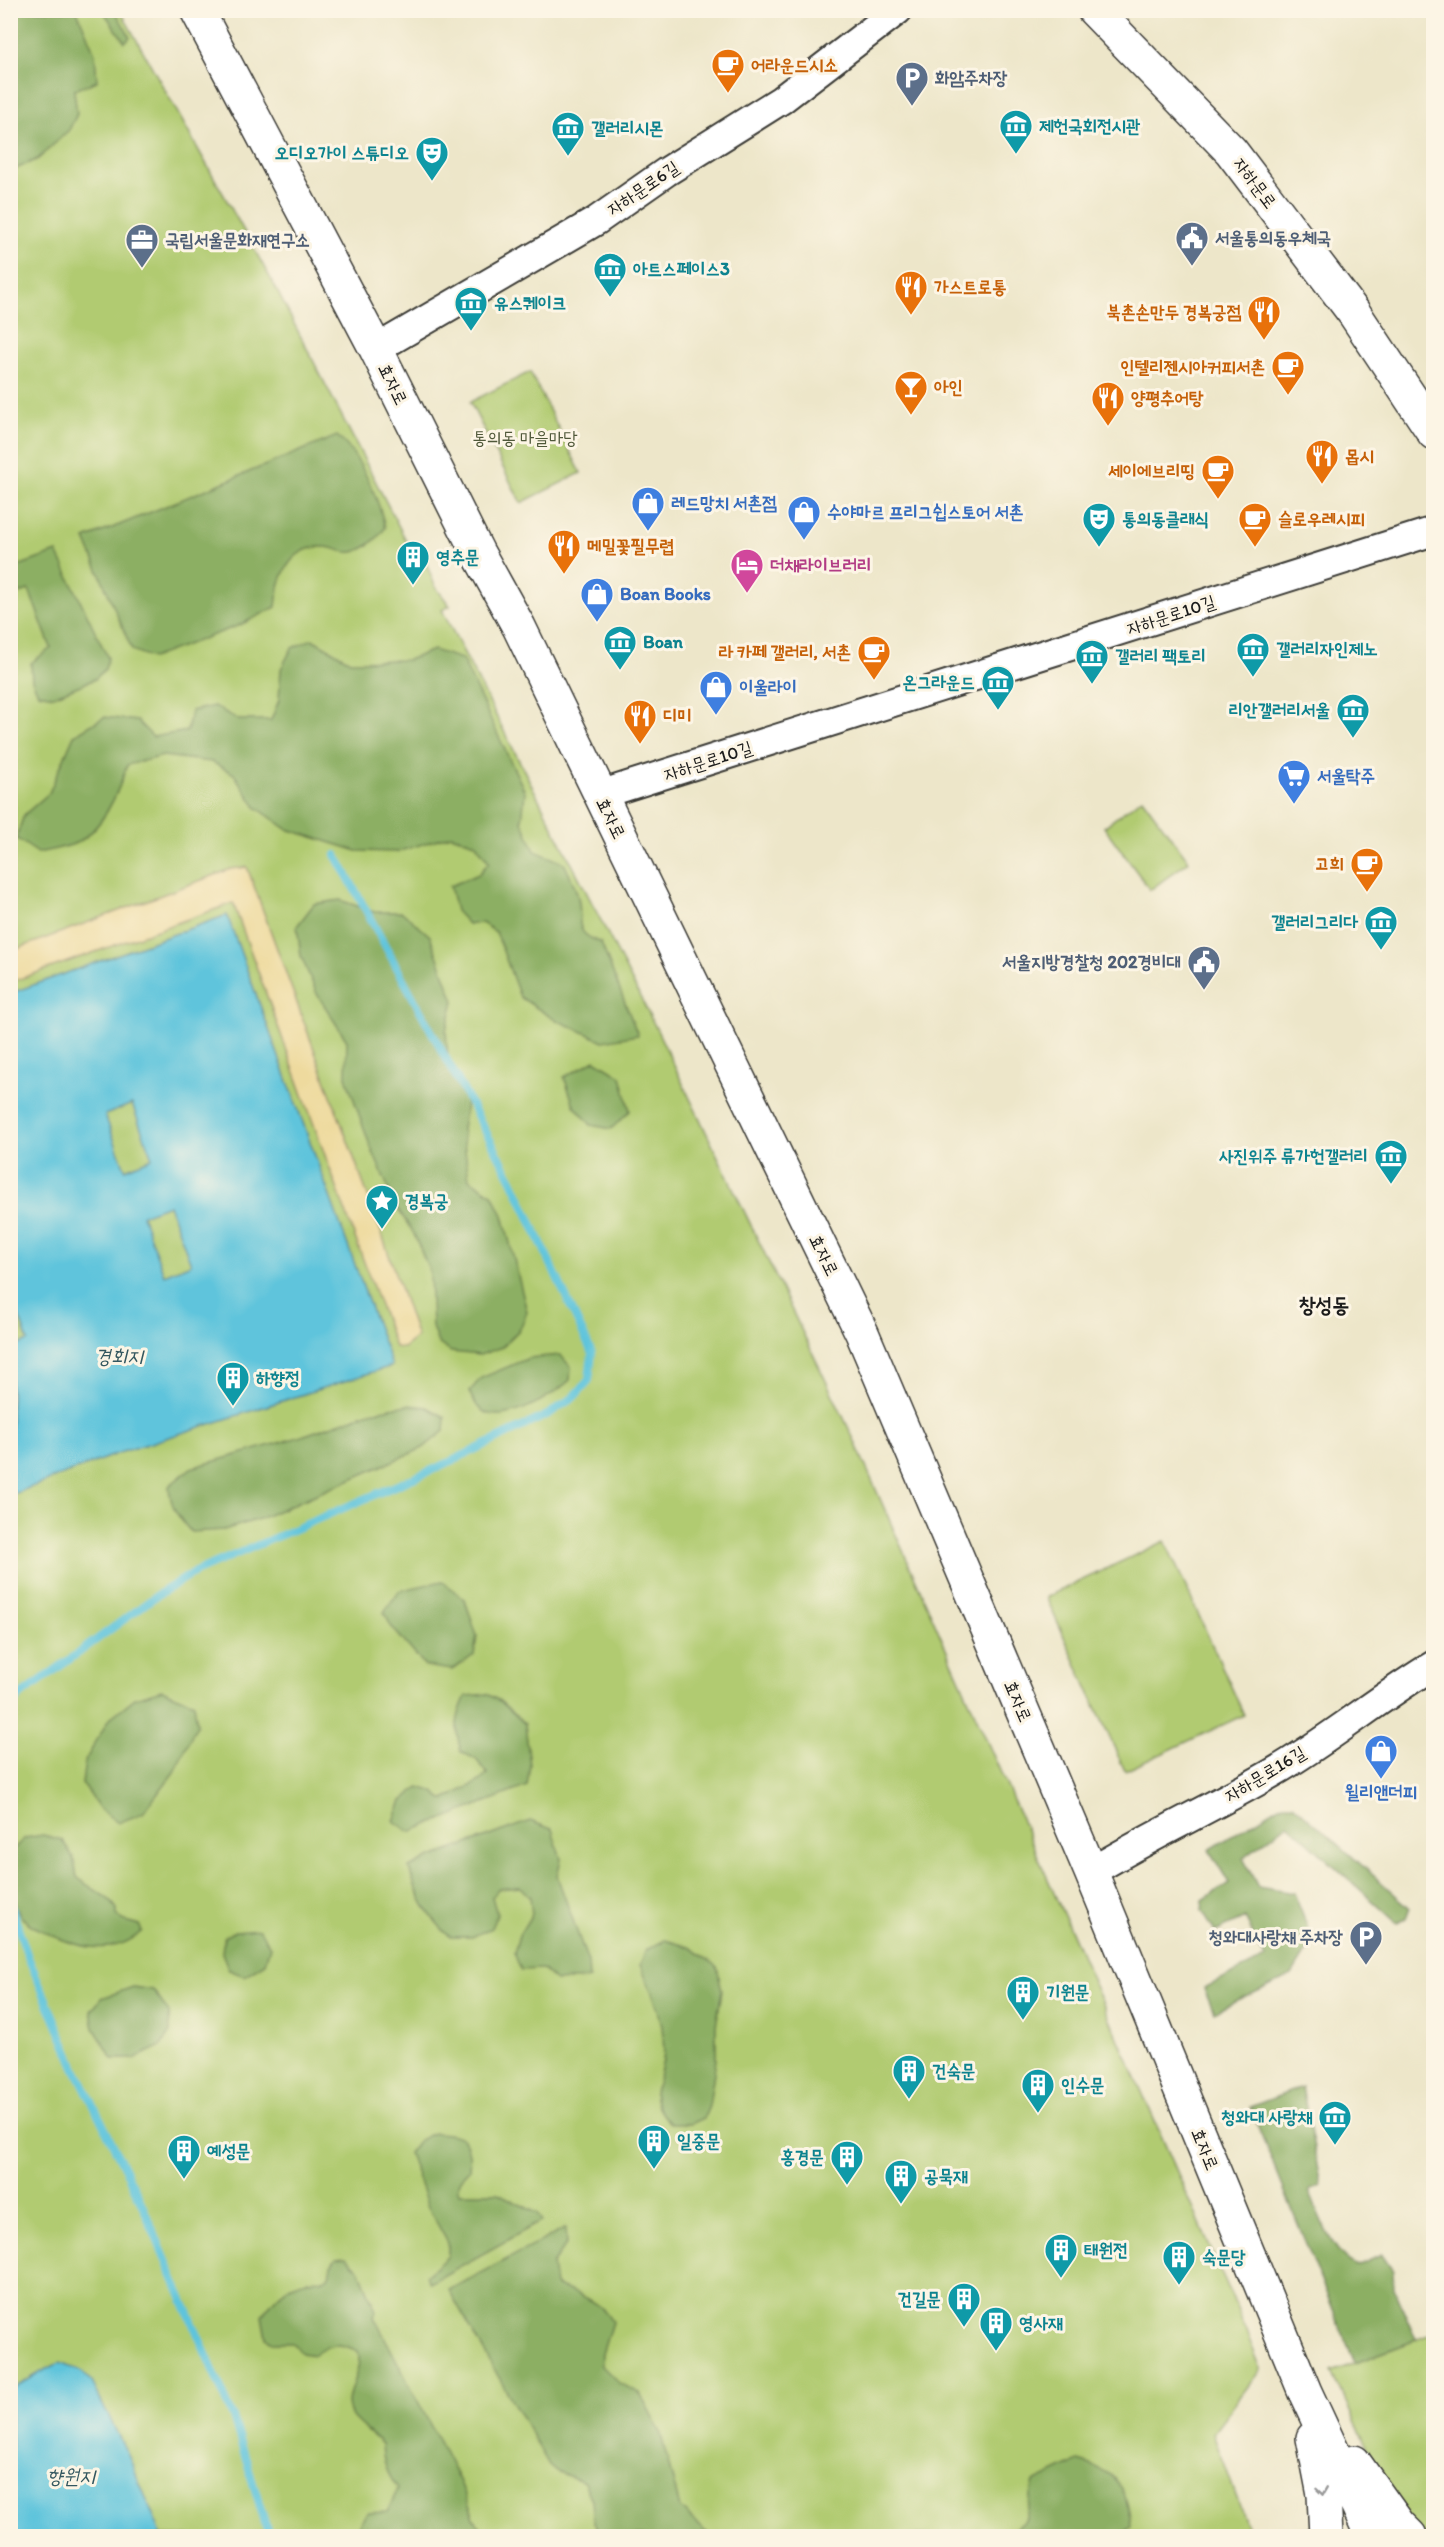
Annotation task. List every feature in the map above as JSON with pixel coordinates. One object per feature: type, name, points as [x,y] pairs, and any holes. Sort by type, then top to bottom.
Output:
[{"type":"street","name":"효자로","points":[[197,10],[376,349],[478,553],[519,627],[862,1333],[1090,1872],[1305,2392],[1372,2536]]},
{"type":"street","name":"자하문로6길","points":[[376,349],[596,221],[666,172],[780,100],[898,10]]},
{"type":"street","name":"자하문로","points":[[1094,10],[1231,151],[1354,312],[1434,433]]},
{"type":"street","name":"자하문로10길","points":[[599,795],[1434,531]]},
{"type":"street","name":"자하문로16길","points":[[1090,1872],[1276,1771],[1397,1687],[1434,1665]]},
{"type":"street","points":[[1305,2392],[1324,2496],[1326,2536]]},
{"type":"street","points":[[1305,2392],[1399,2526],[1410,2536]]},
{"type":"green space","points":[[11,10],[77,11],[95,54],[97,81],[74,90],[77,114],[69,130],[38,159],[11,171]]},
{"type":"green space","name":"경복궁","points":[[120,10],[272,281],[411,550],[419,545],[435,586],[450,606],[442,610],[656,1028],[851,1433],[1231,2294],[1261,2369],[1213,2433],[1250,2534],[1247,2536],[11,2536],[10,11]]},
{"type":"green space","points":[[103,11],[115,11],[130,37],[125,42]]},
{"type":"green space","name":"통의동 마을마당","points":[[530,372],[581,473],[521,503],[470,402]]},
{"type":"green space","points":[[337,436],[361,466],[373,491],[385,528],[379,536],[367,546],[353,552],[325,547],[303,551],[288,565],[283,574],[276,607],[240,625],[152,658],[132,650],[85,539]]},
{"type":"green space","points":[[57,552],[108,658],[105,669],[95,679],[54,696],[38,693],[32,680],[31,663],[51,648],[29,590],[11,596],[10,569]]},
{"type":"green space","points":[[312,639],[350,661],[408,660],[433,650],[462,659],[525,792],[522,821],[535,851],[564,863],[577,894],[582,930],[591,939],[601,943],[638,1035],[603,1041],[552,1018],[520,997],[496,932],[482,923],[468,924],[456,911],[450,886],[479,874],[489,862],[475,843],[451,835],[397,852],[357,851],[287,829],[256,807],[234,774],[212,762],[163,756],[127,765],[114,798],[101,821],[84,838],[74,844],[38,853],[16,838],[24,815],[49,793],[74,735],[104,717],[137,721],[153,737],[187,731],[191,711],[214,706],[239,720],[271,720],[279,700],[281,669],[292,648]]},
{"type":"green space","points":[[1142,798],[1189,861],[1150,890],[1104,827]]},
{"type":"green space","points":[[340,900],[374,912],[402,912],[430,936],[454,1001],[446,1031],[448,1057],[467,1096],[462,1129],[469,1179],[492,1194],[503,1215],[527,1312],[520,1329],[502,1347],[480,1355],[451,1352],[438,1343],[432,1327],[430,1272],[413,1232],[397,1208],[369,1143],[346,1077],[347,1041],[317,994],[301,956],[297,926],[314,904]]},
{"type":"green space","points":[[595,1060],[621,1076],[630,1111],[611,1129],[591,1125],[574,1105],[564,1077]]},
{"type":"green space","points":[[560,1355],[571,1367],[570,1380],[552,1394],[526,1408],[500,1415],[489,1413],[479,1408],[469,1392],[481,1378],[529,1358]]},
{"type":"green space","points":[[407,1405],[427,1407],[445,1417],[444,1431],[423,1448],[259,1519],[224,1530],[191,1532],[173,1505],[169,1486],[191,1468],[299,1437],[370,1412]]},
{"type":"green space","points":[[1165,1541],[1244,1715],[1125,1771],[1046,1597]]},
{"type":"green space","points":[[442,1581],[465,1600],[477,1636],[474,1655],[452,1670],[425,1666],[391,1626],[384,1612],[399,1591]]},
{"type":"green space","points":[[162,1690],[194,1703],[197,1725],[174,1772],[143,1813],[118,1823],[100,1809],[82,1783],[85,1761],[109,1719],[135,1698]]},
{"type":"green space","points":[[487,1694],[500,1701],[525,1724],[530,1765],[527,1786],[410,1832],[394,1821],[402,1801],[419,1787],[434,1792],[444,1800],[480,1781],[487,1774],[476,1759],[461,1752],[457,1730],[458,1717],[466,1696]]},
{"type":"green space","points":[[1283,1804],[1293,1804],[1410,1908],[1406,1919],[1397,1923],[1288,1824],[1243,1858],[1258,1887],[1294,1893],[1313,1941],[1292,1975],[1214,2012],[1204,1988],[1265,1958],[1245,1918],[1215,1932],[1202,1911],[1203,1900],[1229,1883],[1209,1850]]},
{"type":"green space","points":[[530,1821],[552,1829],[561,1859],[557,1876],[588,1962],[589,1979],[556,1981],[542,1969],[521,1970],[514,1953],[519,1935],[532,1914],[530,1897],[520,1887],[499,1889],[492,1897],[497,1914],[491,1928],[472,1937],[450,1937],[430,1914],[416,1888],[409,1868],[429,1858]]},
{"type":"green space","points":[[43,1835],[62,1840],[73,1857],[77,1877],[108,1899],[117,1909],[117,1915],[122,1920],[139,1925],[142,1931],[120,1944],[108,1947],[84,1946],[36,1928],[22,1918],[13,1900],[10,1875],[11,1851],[25,1838]]},
{"type":"green space","points":[[259,1929],[270,1946],[265,1963],[244,1976],[229,1970],[222,1953],[224,1937],[235,1931]]},
{"type":"green space","points":[[665,1940],[689,1947],[717,1966],[722,1991],[716,2025],[716,2059],[709,2106],[704,2118],[691,2124],[670,2124],[662,2115],[655,2100],[664,2056],[664,2044],[656,2003],[640,1965],[646,1950]]},
{"type":"green space","points":[[133,1987],[153,1990],[169,2013],[170,2032],[161,2046],[134,2059],[113,2059],[94,2028],[91,2011],[102,1998]]},
{"type":"green space","points":[[1302,2087],[1321,2185],[1309,2191],[1322,2223],[1340,2253],[1357,2266],[1382,2255],[1393,2271],[1394,2289],[1416,2340],[1355,2363],[1250,2107]]},
{"type":"green space","points":[[433,2133],[451,2134],[463,2140],[467,2145],[469,2170],[459,2183],[459,2193],[498,2193],[537,2213],[542,2221],[430,2283],[426,2276],[448,2256],[448,2243],[428,2207],[409,2153],[419,2140]]},
{"type":"green space","points":[[566,2228],[567,2243],[552,2264],[555,2285],[588,2299],[608,2315],[612,2322],[602,2354],[602,2366],[619,2383],[640,2393],[660,2431],[680,2508],[711,2536],[601,2536],[594,2523],[592,2500],[584,2482],[556,2471],[549,2465],[449,2290]]},
{"type":"green space","points":[[346,2257],[359,2269],[376,2311],[374,2317],[460,2482],[484,2536],[355,2536],[360,2522],[367,2513],[387,2512],[398,2489],[386,2468],[382,2444],[353,2418],[348,2408],[350,2392],[358,2368],[358,2351],[335,2345],[314,2355],[302,2353],[292,2343],[274,2343],[266,2338],[262,2316],[274,2300],[288,2288],[304,2280],[324,2280],[329,2276],[331,2265],[336,2258]]},
{"type":"green space","points":[[1433,2333],[1433,2536],[1424,2536],[1403,2515],[1364,2441],[1332,2372]]},
{"type":"green space","points":[[1078,2461],[1102,2470],[1118,2483],[1127,2501],[1131,2526],[1121,2536],[1006,2536],[1025,2521],[1034,2482]]},
{"type":"sand","points":[[247,867],[379,1226],[417,1337],[403,1348],[395,1347],[233,903],[11,982],[11,951],[231,869]]},
{"type":"water","name":"경회지","points":[[227,915],[392,1366],[119,1453],[11,1495],[11,1348],[28,1341],[11,1294],[11,993]],"holes":[[[132,1104],[152,1158],[125,1169],[105,1115]],[[169,1205],[191,1264],[164,1275],[142,1215]]]},
{"type":"water","name":"향원지","points":[[60,2363],[82,2372],[92,2382],[128,2455],[162,2536],[11,2536],[11,2390]]},
{"type":"waterway","points":[[10,1707],[21,1695],[156,1596],[195,1572],[439,1467],[549,1414],[574,1397],[589,1380],[592,1353],[512,1180],[336,855]]},
{"type":"waterway","points":[[10,1903],[28,1957],[75,2067],[141,2202],[233,2417],[269,2536]]},
{"type":"place","name":"어라운드시소","points":[[728,94]]},
{"type":"place","name":"화암주차장","points":[[912,107]]},
{"type":"place","name":"제헌국회전시관","points":[[1016,155]]},
{"type":"place","name":"갤러리시몬","points":[[568,157]]},
{"type":"place","name":"오디오가이 스튜디오","points":[[432,182]]},
{"type":"place","name":"서울통의동우체국","points":[[1192,267]]},
{"type":"place","name":"국립서울문화재연구소","points":[[142,269]]},
{"type":"place","name":"아트스페이스3","points":[[610,298]]},
{"type":"place","name":"가스트로통","points":[[911,316]]},
{"type":"place","name":"유스퀘이크","points":[[471,332]]},
{"type":"place","name":"북촌손만두 경복궁점","points":[[1264,341]]},
{"type":"place","name":"인텔리젠시아커피서촌","points":[[1288,396]]},
{"type":"place","name":"아인","points":[[911,416]]},
{"type":"place","name":"양평추어탕","points":[[1108,427]]},
{"type":"place","name":"몹시","points":[[1322,485]]},
{"type":"place","name":"세이에브리띵","points":[[1218,500]]},
{"type":"place","name":"레드망치 서촌점","points":[[648,532]]},
{"type":"place","name":"수야마르 프리그쉽스토어 서촌","points":[[804,541]]},
{"type":"place","name":"통의동클래식","points":[[1099,548]]},
{"type":"place","name":"슬로우레시피","points":[[1255,548]]},
{"type":"place","name":"메밀꽃필무렵","points":[[564,575]]},
{"type":"place","name":"영추문","points":[[413,586]]},
{"type":"place","name":"더채라이브러리","points":[[747,594]]},
{"type":"place","name":"Boan Books","points":[[597,623]]},
{"type":"place","name":"Boan","points":[[620,671]]},
{"type":"place","name":"갤러리자인제노","points":[[1253,678]]},
{"type":"place","name":"라 카페 갤러리, 서촌","points":[[874,681]]},
{"type":"place","name":"갤러리 팩토리","points":[[1092,685]]},
{"type":"place","name":"온그라운드","points":[[998,711]]},
{"type":"place","name":"이울라이","points":[[716,716]]},
{"type":"place","name":"리안갤러리서울","points":[[1353,739]]},
{"type":"place","name":"디미","points":[[640,745]]},
{"type":"place","name":"서울탁주","points":[[1294,805]]},
{"type":"place","name":"고희","points":[[1367,893]]},
{"type":"place","name":"갤러리그리다","points":[[1381,951]]},
{"type":"place","name":"서울지방경찰청 202경비대","points":[[1204,991]]},
{"type":"place","name":"사진위주 류가헌갤러리","points":[[1391,1185]]},
{"type":"place","name":"경복궁","points":[[382,1230]]},
{"type":"place","name":"하향정","points":[[233,1407]]},
{"type":"place","name":"윌리앤더피","points":[[1381,1780]]},
{"type":"place","name":"청와대사랑채 주차장","points":[[1366,1966]]},
{"type":"place","name":"기원문","points":[[1023,2021]]},
{"type":"place","name":"건숙문","points":[[909,2100]]},
{"type":"place","name":"인수문","points":[[1038,2114]]},
{"type":"place","name":"청와대 사랑채","points":[[1335,2146]]},
{"type":"place","name":"일중문","points":[[654,2170]]},
{"type":"place","name":"예성문","points":[[184,2180]]},
{"type":"place","name":"홍경문","points":[[847,2186]]},
{"type":"place","name":"공묵재","points":[[901,2205]]},
{"type":"place","name":"태원전","points":[[1061,2279]]},
{"type":"place","name":"숙문당","points":[[1179,2286]]},
{"type":"place","name":"건길문","points":[[964,2328]]},
{"type":"place","name":"영사재","points":[[996,2352]]},
{"type":"district","name":"창성동","points":[[1324,1305]]}]
